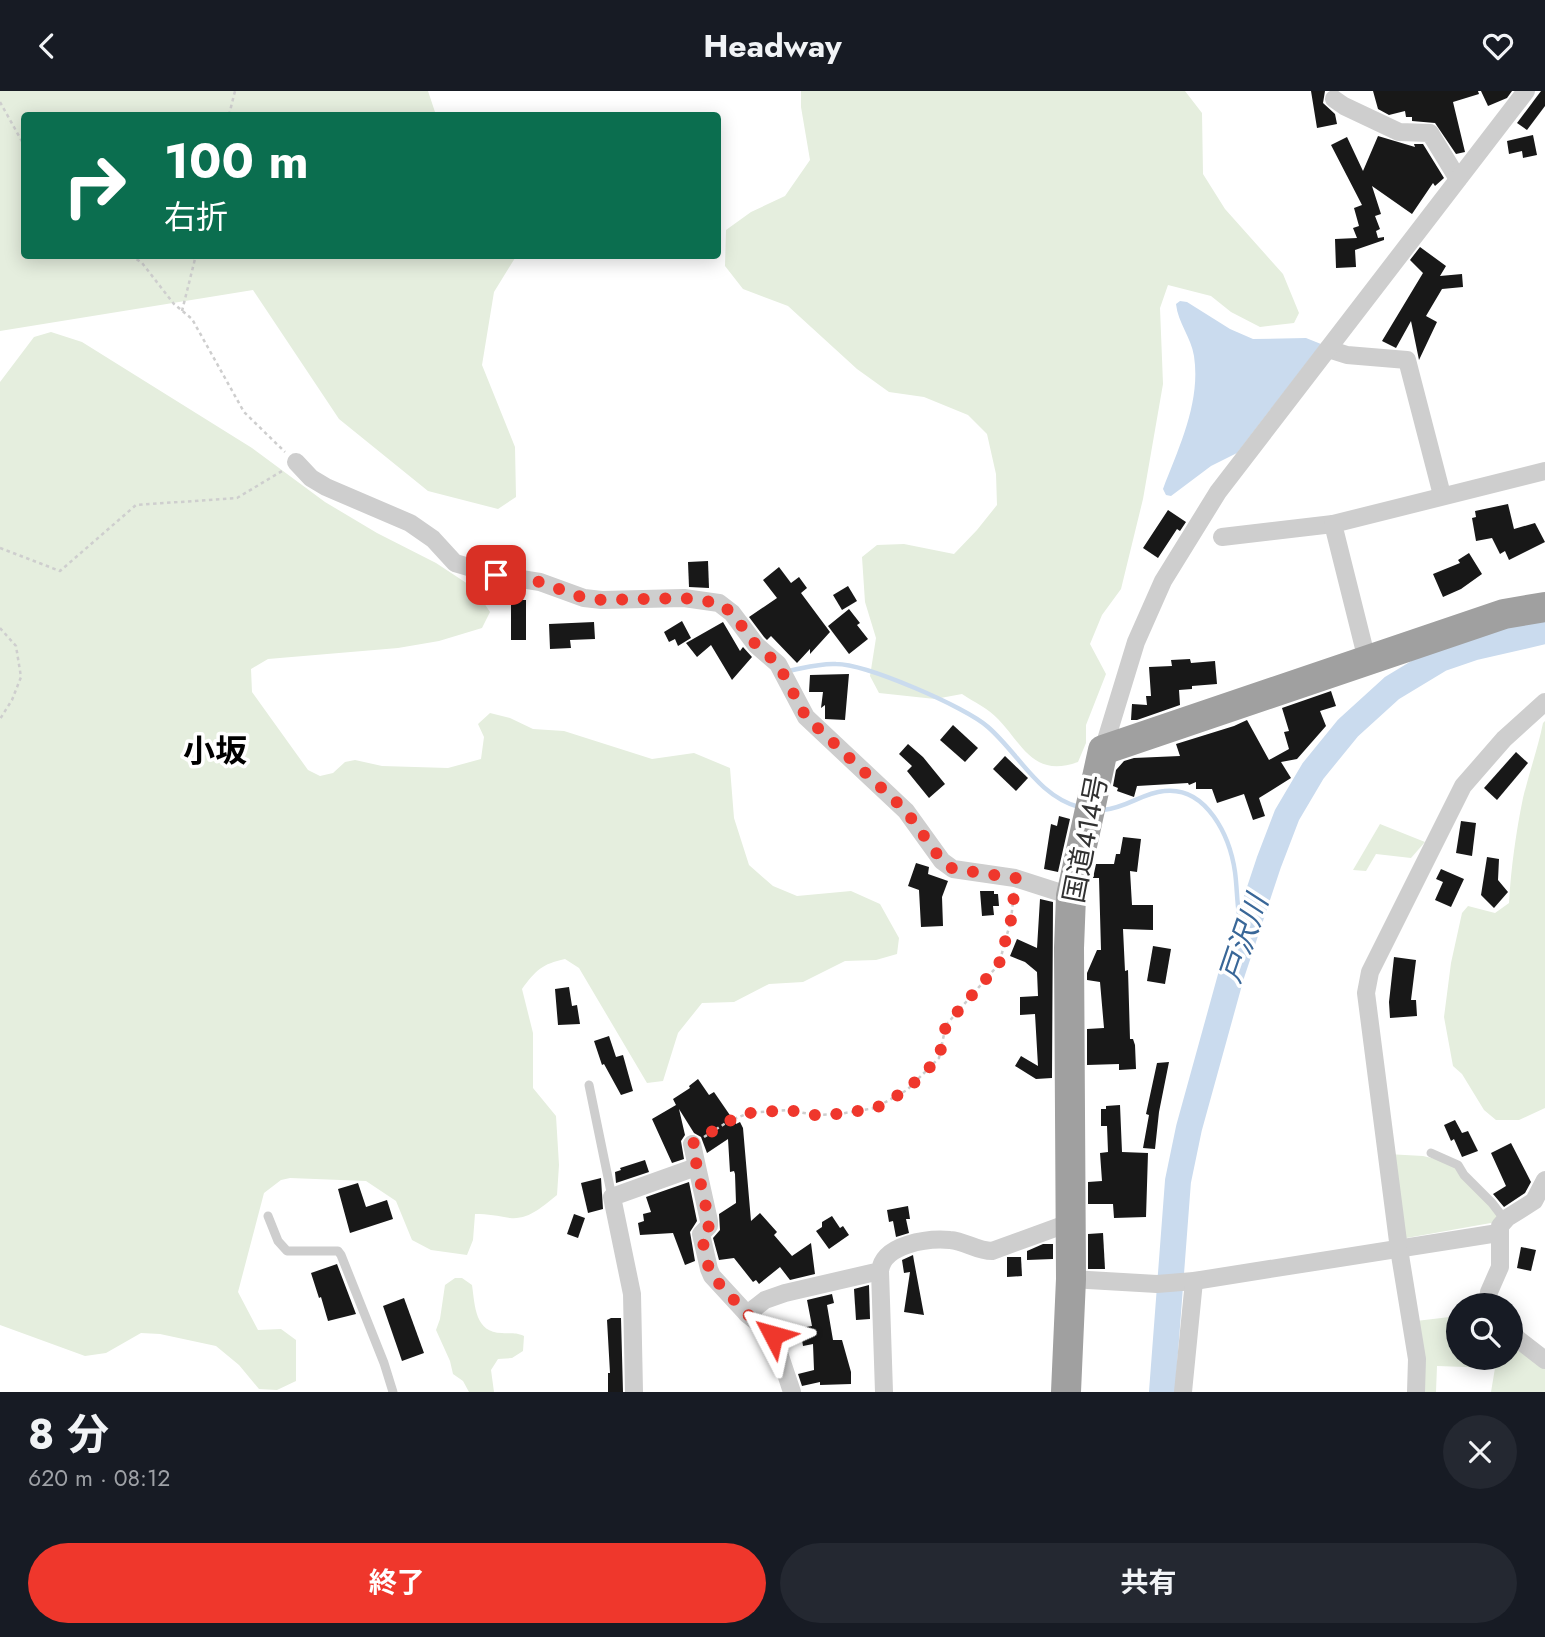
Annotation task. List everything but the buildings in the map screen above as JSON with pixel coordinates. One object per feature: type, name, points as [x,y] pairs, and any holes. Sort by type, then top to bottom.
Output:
[{"type":"highway","name":"国道414号","points":[[1066,1392],[1071,1279],[1071,896],[1103,750],[1504,614],[1545,607]]},
{"type":"street","points":[[1103,750],[1136,642],[1163,581],[1218,492],[1526,91]]},
{"type":"street","points":[[1334,99],[1399,132],[1430,133],[1458,179]]},
{"type":"street","points":[[1328,349],[1347,355],[1407,360],[1442,495]]},
{"type":"street","points":[[296,462],[318,483],[410,523],[433,538],[454,562],[496,575],[540,582],[584,598],[684,598],[719,603],[732,613],[756,645],[778,664],[806,717],[906,811],[942,861],[953,869],[1016,878],[1071,896]]},
{"type":"street","points":[[1222,537],[1333,524],[1545,471]]},
{"type":"street","points":[[1333,524],[1367,660]]},
{"type":"street","points":[[1416,1392],[1417,1359],[1399,1249],[1366,993],[1370,972],[1463,786],[1504,739],[1545,702]]},
{"type":"street","points":[[692,1144],[709,1221],[709,1226],[701,1234],[709,1269],[722,1289],[773,1335],[792,1392]]},
{"type":"street","points":[[634,1392],[632,1294],[612,1197],[696,1167]]},
{"type":"street","points":[[1071,1279],[1157,1284],[1194,1281],[1399,1249],[1502,1226],[1534,1201],[1545,1181]]},
{"type":"street","points":[[884,1392],[880,1271],[881,1264],[894,1251],[914,1243],[950,1240],[982,1251],[992,1251],[1069,1223]]},
{"type":"street","points":[[1489,1293],[1500,1267],[1502,1226]]},
{"type":"street","points":[[747,1314],[765,1300],[785,1293],[880,1271]]},
{"type":"street","points":[[1183,1392],[1194,1281]]},
{"type":"street","points":[[1523,1343],[1545,1360]]},
{"type":"lane","points":[[589,1086],[612,1197]]},
{"type":"lane","points":[[1432,1153],[1458,1165],[1464,1175],[1492,1203],[1502,1226]]},
{"type":"lane","points":[[268,1216],[278,1241],[287,1251],[338,1251],[341,1255],[393,1392]]},
{"type":"path","points":[[230,112],[235,91]]},
{"type":"path","points":[[0,102],[21,140]]},
{"type":"path","points":[[0,548],[60,571],[136,505],[237,498],[296,462],[244,412],[192,319],[174,304],[136,259]]},
{"type":"path","points":[[182,311],[195,259]]},
{"type":"path","points":[[0,628],[16,646],[21,677],[12,700],[0,719]]},
{"type":"path","points":[[692,1144],[729,1121],[749,1113],[788,1110],[815,1115],[839,1114],[876,1108],[907,1090],[939,1058],[946,1025],[999,964],[1011,920],[1016,878]]},
{"type":"green space","points":[[0,91],[428,91],[435,112],[21,112],[21,259],[514,259],[494,292],[482,365],[515,447],[516,497],[498,509],[428,491],[339,419],[253,290],[0,331]]},
{"type":"green space","points":[[801,91],[1185,91],[1202,113],[1203,174],[1225,209],[1283,274],[1299,313],[1294,323],[1260,327],[1231,312],[1211,296],[1168,285],[1160,308],[1163,384],[1143,499],[1121,589],[1102,615],[1090,644],[1106,674],[1086,725],[1086,743],[1078,762],[1050,766],[1040,762],[1022,748],[994,715],[962,694],[935,699],[879,693],[870,676],[876,638],[865,602],[862,557],[877,545],[904,544],[954,554],[997,505],[996,474],[987,434],[968,415],[924,397],[889,392],[857,369],[788,306],[743,289],[725,266],[726,230],[751,212],[785,196],[810,160]]},
{"type":"green space","points":[[51,332],[82,342],[252,448],[325,502],[377,533],[436,563],[474,588],[490,612],[482,628],[439,641],[398,648],[268,659],[251,669],[252,692],[308,770],[320,776],[333,773],[345,762],[355,760],[382,766],[448,768],[481,759],[484,737],[478,724],[490,713],[510,718],[533,729],[564,731],[652,759],[694,753],[730,768],[734,818],[749,865],[773,886],[797,896],[851,891],[880,904],[899,938],[897,954],[876,960],[845,961],[803,982],[769,984],[734,1002],[702,1003],[678,1033],[663,1081],[647,1083],[579,968],[565,959],[540,969],[522,989],[533,1033],[533,1088],[556,1116],[559,1165],[557,1195],[523,1217],[475,1214],[473,1240],[467,1255],[431,1250],[412,1240],[396,1201],[366,1181],[290,1178],[281,1180],[264,1193],[238,1292],[258,1330],[281,1329],[296,1340],[296,1381],[277,1390],[259,1389],[239,1365],[216,1346],[160,1334],[141,1333],[106,1353],[85,1356],[0,1325],[0,382],[34,337]]},
{"type":"green space","points":[[1545,721],[1545,1108],[1519,1120],[1496,1120],[1484,1110],[1462,1074],[1453,1066],[1444,1017],[1451,963],[1462,913],[1468,906],[1495,913],[1509,903],[1523,798]]},
{"type":"green space","points":[[1380,824],[1425,842],[1411,858],[1376,854],[1366,871],[1353,870]]},
{"type":"green space","points":[[1387,1154],[1423,1156],[1457,1164],[1502,1221],[1401,1239]]},
{"type":"green space","points":[[455,1278],[462,1278],[472,1285],[478,1317],[486,1328],[493,1332],[524,1336],[523,1351],[512,1358],[498,1359],[491,1370],[494,1392],[469,1392],[463,1381],[453,1374],[436,1330],[445,1285]]},
{"type":"green space","points":[[1446,1317],[1446,1366],[1437,1366],[1436,1392],[1417,1392],[1416,1321]]},
{"type":"green space","points":[[1523,1344],[1545,1362],[1545,1392],[1491,1392],[1495,1370],[1523,1370]]},
{"type":"water","points":[[1180,301],[1187,302],[1230,329],[1253,339],[1306,338],[1321,344],[1237,453],[1211,466],[1171,496],[1166,495],[1163,489],[1187,424],[1195,373],[1192,349],[1177,311],[1176,304]]},
{"type":"waterway","name":"戸沢川","points":[[1162,1392],[1178,1181],[1189,1128],[1231,976],[1287,815],[1313,771],[1348,728],[1392,688],[1440,659],[1475,647],[1545,631]]},
{"type":"waterway","points":[[788,671],[824,664],[850,666],[938,698],[988,727],[1040,784],[1065,802],[1079,807]]},
{"type":"waterway","points":[[1103,810],[1164,791],[1179,792],[1204,805],[1214,817],[1228,844],[1245,936]]},
{"type":"district","name":"小坂","points":[[215,751]]},
{"type":"route","points":[[496,575],[540,582],[584,598],[684,598],[719,603],[732,613],[756,645],[778,664],[806,717],[906,811],[942,861],[953,869],[1016,878],[1011,920],[999,964],[946,1025],[939,1058],[907,1090],[876,1108],[839,1114],[815,1115],[788,1110],[749,1113],[729,1121],[692,1144],[709,1221],[709,1226],[701,1234],[709,1269],[722,1289],[773,1335]]}]
